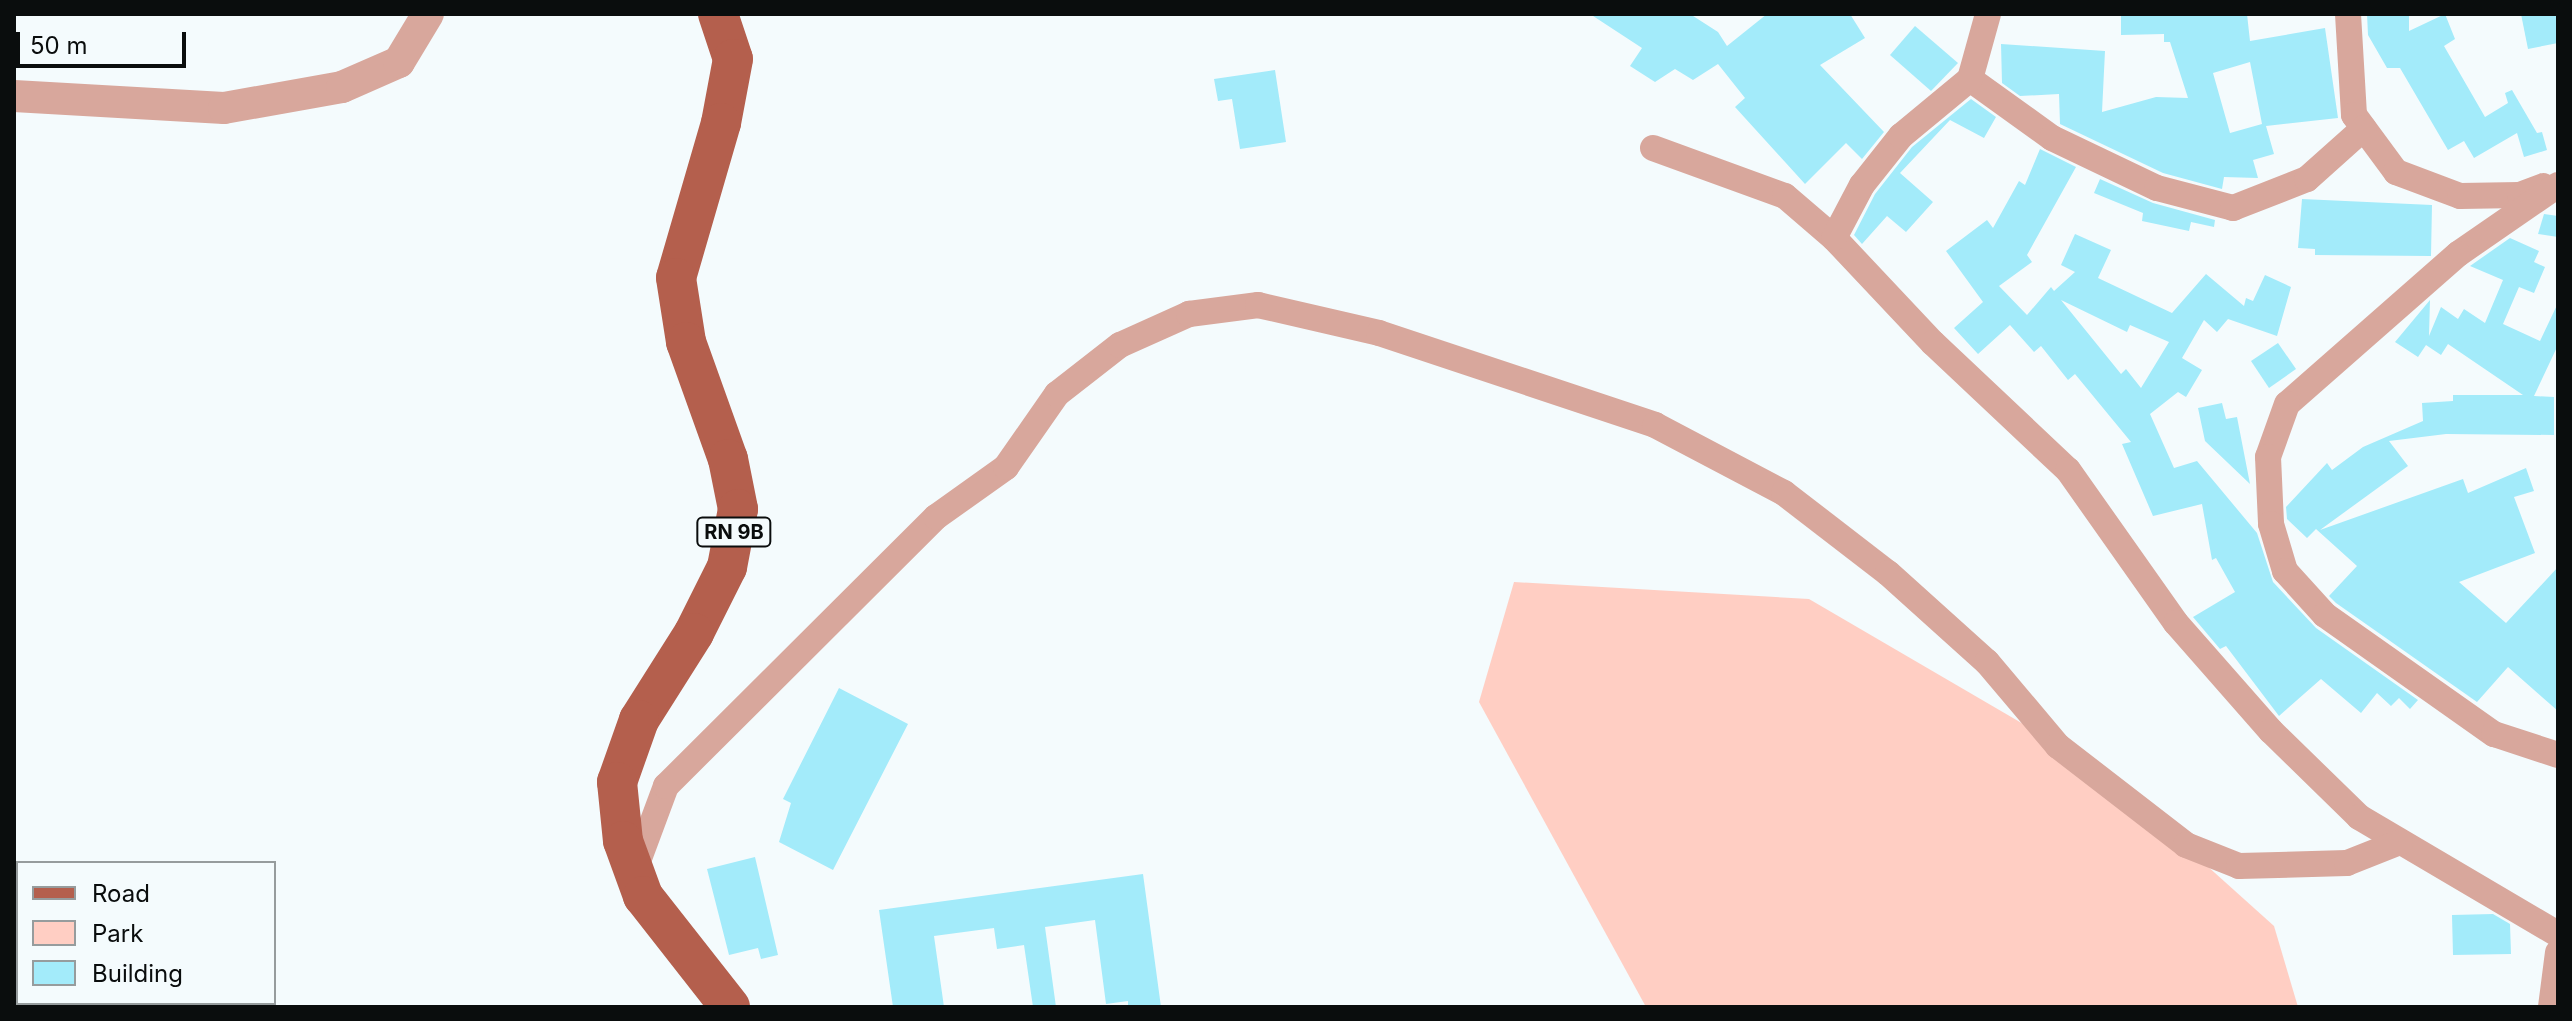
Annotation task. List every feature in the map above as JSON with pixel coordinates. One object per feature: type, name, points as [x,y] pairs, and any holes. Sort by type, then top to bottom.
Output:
[{"type":"main road","name":"RN 9B","points":[[718,14],[733,59],[721,123],[676,278],[686,342],[728,459],[738,509],[727,567],[694,633],[639,720],[617,782],[623,841],[643,896],[730,1007]]},
{"type":"street","points":[[14,96],[224,108],[342,87],[399,62],[428,14]]},
{"type":"street","points":[[1834,238],[1862,185],[1901,136],[1938,111],[1970,79],[1988,14]]},
{"type":"street","points":[[2348,14],[2354,115],[2396,172],[2460,196],[2520,195],[2558,183]]},
{"type":"street","points":[[1970,79],[2052,138],[2157,188],[2233,208],[2307,179],[2364,128]]},
{"type":"street","points":[[1653,148],[1785,196],[1834,238],[1933,343],[2068,470],[2176,623],[2271,731],[2359,817],[2558,934]]},
{"type":"street","points":[[2558,183],[2458,254],[2287,404],[2268,457],[2271,524],[2285,571],[2325,615],[2494,734],[2558,755]]},
{"type":"street","points":[[634,872],[666,786],[936,517],[1006,467],[1057,394],[1120,345],[1189,314],[1258,305],[1379,333],[1655,425],[1784,493],[1888,573],[1987,662],[2058,746],[2186,845],[2239,866],[2347,863],[2400,842]]},
{"type":"street","points":[[2551,1007],[2550,986],[2558,952]]},
{"type":"green space","points":[[1514,582],[1809,599],[2097,767],[2274,926],[2298,1007],[1646,1007],[1479,702]]},
{"type":"building","points":[[1590,14],[1690,14],[1718,32],[1727,46],[1767,14],[1850,14],[1865,38],[1820,65],[1884,132],[1862,159],[1846,143],[1805,184],[1735,107],[1745,98],[1718,64],[1693,80],[1675,69],[1655,82],[1630,66],[1642,48]]},
{"type":"building","points":[[2121,14],[2247,14],[2250,41],[2325,28],[2338,118],[2266,126],[2274,154],[2253,160],[2258,178],[2224,177],[2222,189],[2163,173],[2060,124],[2059,94],[2020,96],[2002,83],[2001,44],[2105,51],[2102,112],[2156,97],[2188,98],[2170,42],[2164,42],[2164,34],[2121,35]],"holes":[[[2250,62],[2262,124],[2230,133],[2213,73]]]},
{"type":"building","points":[[2367,14],[2409,14],[2409,31],[2445,14],[2455,39],[2444,46],[2485,117],[2508,103],[2505,93],[2512,90],[2537,133],[2542,132],[2547,150],[2524,157],[2517,133],[2474,158],[2464,141],[2448,150],[2400,68],[2387,68],[2368,35]]},
{"type":"building","points":[[2521,14],[2558,14],[2558,43],[2528,49]]},
{"type":"building","points":[[1915,26],[1958,63],[1931,91],[1890,55]]},
{"type":"building","points":[[1275,70],[1286,142],[1240,149],[1232,99],[1218,101],[1214,79]]},
{"type":"building","points":[[1971,99],[1996,117],[1984,138],[1950,120],[1900,173],[1933,202],[1906,232],[1887,216],[1862,244],[1854,235],[1875,194],[1912,147]]},
{"type":"building","points":[[2040,149],[2076,167],[2027,255],[2032,262],[1999,286],[2027,315],[2051,287],[2054,291],[2075,272],[2061,265],[2075,234],[2111,250],[2098,278],[2172,313],[2206,274],[2244,306],[2246,298],[2253,301],[2265,275],[2291,287],[2277,336],[2228,319],[2217,332],[2204,320],[2182,358],[2202,370],[2186,397],[2178,392],[2150,414],[2174,468],[2197,461],[2257,533],[2273,582],[2316,628],[2418,700],[2410,709],[2399,698],[2391,706],[2377,693],[2361,713],[2321,679],[2279,716],[2226,646],[2220,649],[2193,617],[2235,592],[2216,558],[2212,560],[2202,504],[2153,516],[2122,444],[2131,442],[2075,374],[2068,380],[2041,346],[2034,352],[2010,325],[1978,354],[1954,328],[1983,302],[1946,251],[1987,220],[1993,228],[2019,181],[2025,185]],"holes":[[[2061,300],[2127,332],[2130,325],[2169,342],[2141,388],[2126,369],[2121,374]]]},
{"type":"building","points":[[2100,179],[2153,203],[2215,220],[2214,227],[2191,222],[2189,231],[2142,221],[2143,213],[2094,193]]},
{"type":"building","points":[[2302,199],[2432,205],[2431,256],[2315,255],[2315,249],[2298,248]]},
{"type":"building","points":[[2544,214],[2558,216],[2558,237],[2538,234]]},
{"type":"building","points":[[2510,238],[2539,251],[2534,262],[2545,267],[2534,293],[2519,287],[2503,324],[2540,341],[2558,303],[2558,345],[2534,396],[2554,397],[2554,435],[2446,434],[2389,441],[2408,466],[2320,530],[2463,479],[2468,493],[2526,468],[2534,491],[2514,497],[2535,553],[2459,582],[2506,623],[2558,567],[2558,711],[2508,667],[2477,702],[2336,603],[2329,596],[2357,566],[2316,529],[2307,538],[2287,519],[2286,507],[2327,463],[2332,470],[2363,447],[2423,421],[2422,403],[2453,401],[2453,395],[2523,395],[2448,344],[2441,355],[2426,345],[2418,357],[2395,342],[2430,300],[2429,336],[2441,307],[2458,319],[2464,309],[2485,323],[2503,280],[2470,266]]},
{"type":"building","points":[[2278,343],[2296,369],[2269,388],[2251,361]]},
{"type":"building","points":[[2222,403],[2226,419],[2237,417],[2250,484],[2205,441],[2198,408]]},
{"type":"building","points":[[839,688],[908,724],[833,870],[779,842],[791,803],[783,799]]},
{"type":"building","points":[[755,857],[778,955],[761,959],[758,948],[729,955],[707,869]]},
{"type":"building","points":[[1143,874],[1161,1007],[1128,1007],[1128,1001],[1106,1004],[1095,920],[1045,927],[1056,1007],[1033,1007],[1024,945],[997,949],[994,928],[934,936],[944,1007],[893,1007],[879,910]]},
{"type":"building","points":[[2493,914],[2510,924],[2511,954],[2453,955],[2452,915]]}]
